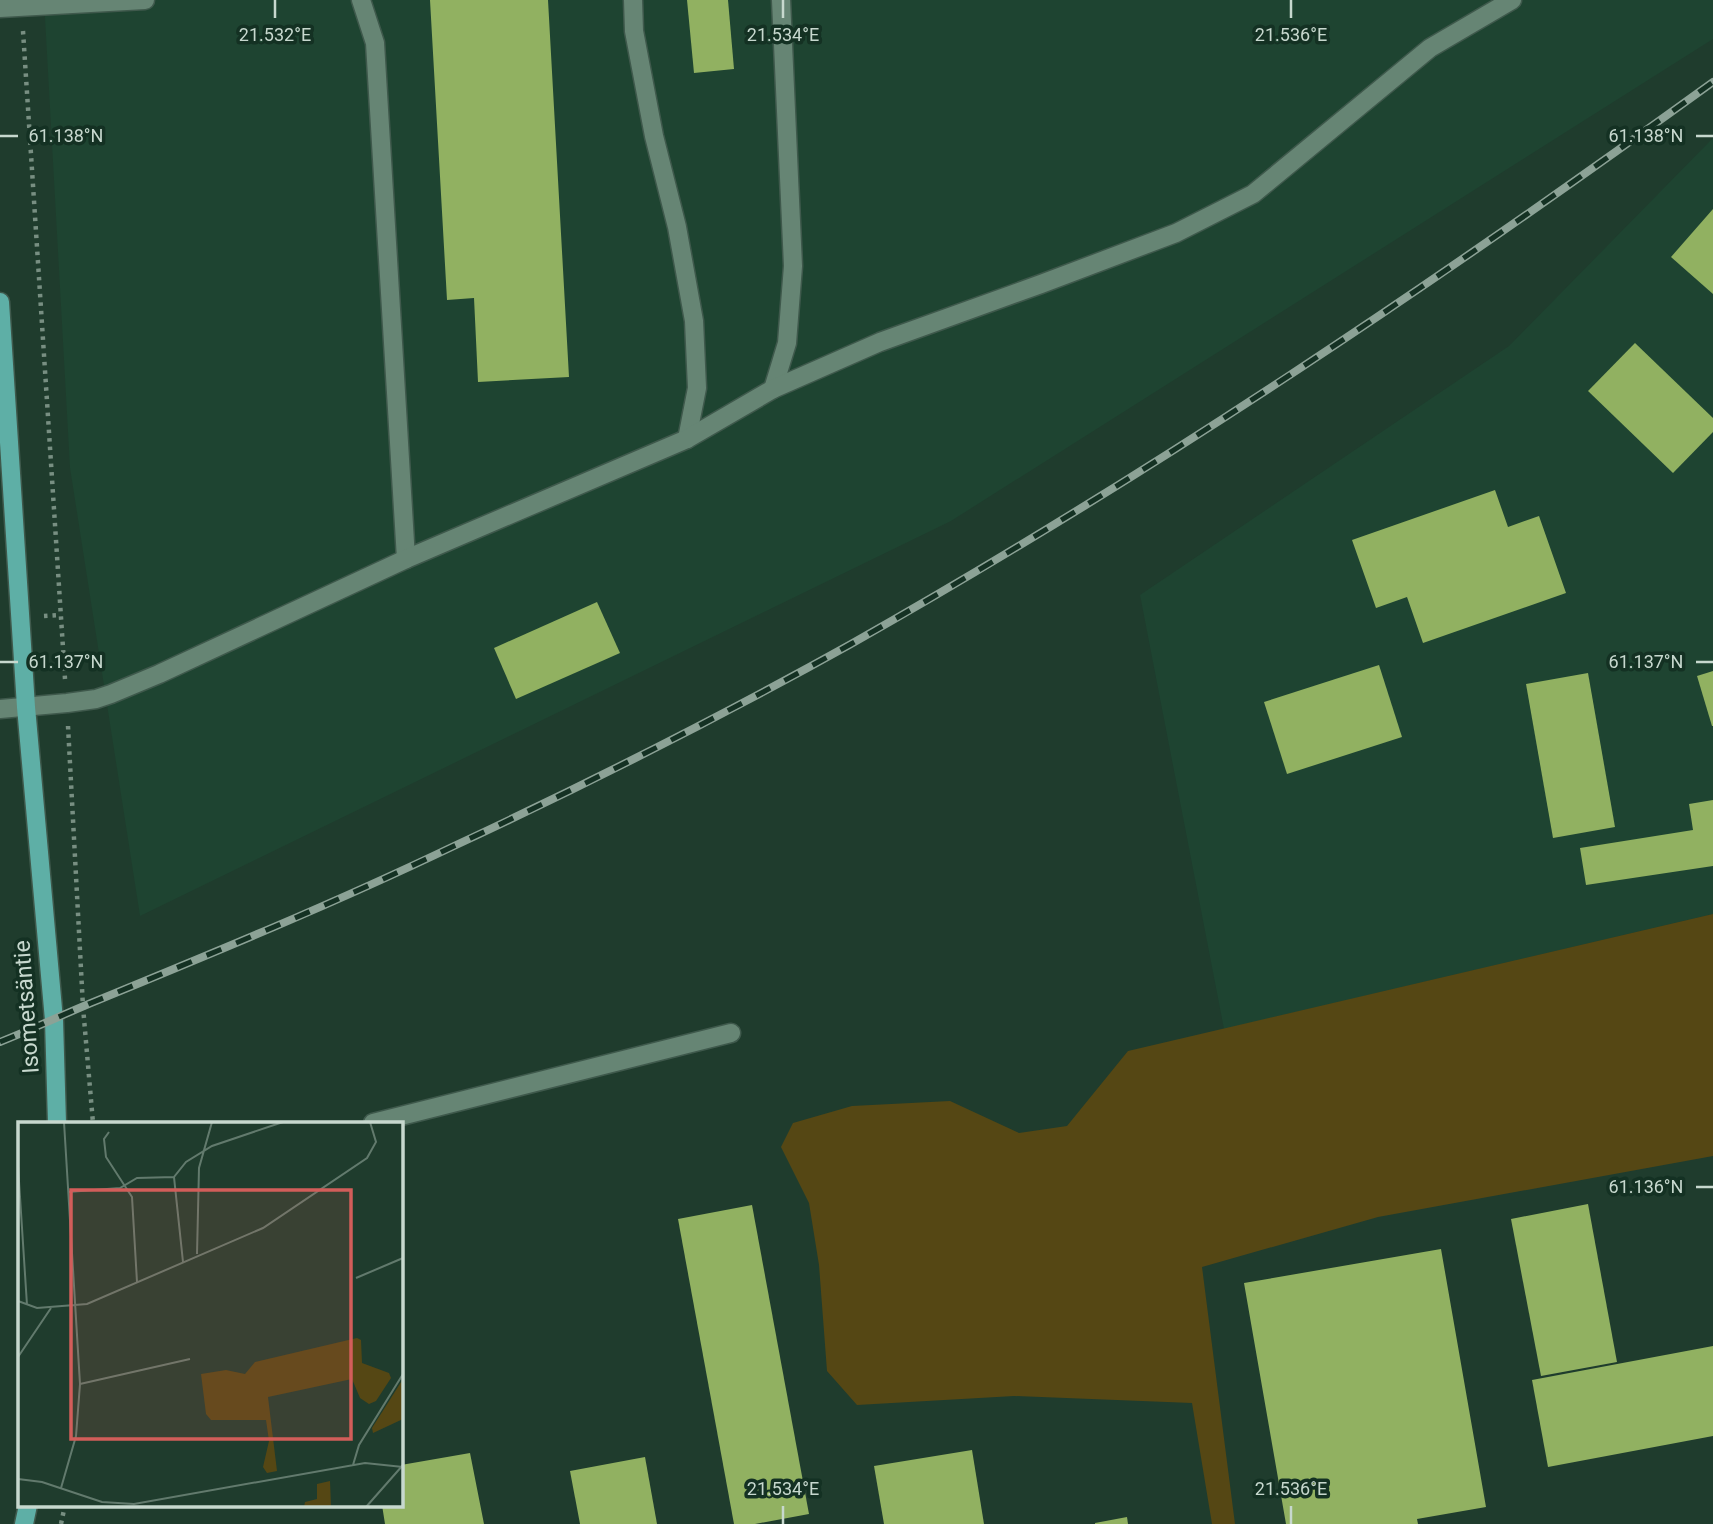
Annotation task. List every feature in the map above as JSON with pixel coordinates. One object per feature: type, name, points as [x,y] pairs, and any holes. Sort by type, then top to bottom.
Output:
[{"type":"main road","name":"Isometsäntie","points":[[0,302],[26,708],[54,1020],[57,1122]]},
{"type":"main road","points":[[24,1524],[28,1506]]},
{"type":"lane","points":[[0,8],[145,0]]},
{"type":"lane","points":[[361,0],[375,43],[407,559]]},
{"type":"lane","points":[[633,0],[634,31],[654,136],[677,227],[694,321],[697,388],[687,439]]},
{"type":"lane","points":[[773,389],[787,343],[793,265],[781,0]]},
{"type":"lane","points":[[0,709],[96,699],[159,674],[407,559],[687,439],[773,389],[880,342],[1176,233],[1253,194],[1430,48],[1512,0]]},
{"type":"lane","points":[[377,1122],[731,1033]]},
{"type":"path","points":[[22,7],[67,703],[83,1007],[93,1122]]},
{"type":"path","points":[[61,1524],[65,1506]]},
{"type":"shaded area","points":[[44,0],[1713,0],[1713,39],[951,521],[140,916],[70,468]]},
{"type":"shaded area","points":[[1713,138],[1713,914],[1224,1029],[1140,595],[1509,346]]},
{"type":"shaded area","points":[[1713,914],[1713,1156],[1378,1217],[1202,1267],[1235,1524],[1212,1524],[1192,1403],[1014,1396],[857,1405],[827,1371],[819,1265],[809,1203],[781,1147],[793,1123],[852,1106],[950,1101],[1019,1133],[1067,1126],[1128,1051]]},
{"type":"building","points":[[430,0],[548,0],[569,377],[478,382],[474,298],[447,300]]},
{"type":"building","points":[[687,0],[728,0],[734,69],[694,73]]},
{"type":"building","points":[[1713,209],[1713,294],[1671,257]]},
{"type":"building","points":[[1635,343],[1713,418],[1713,432],[1673,473],[1588,391]]},
{"type":"building","points":[[1495,490],[1508,527],[1539,516],[1566,593],[1423,643],[1407,597],[1376,608],[1352,540]]},
{"type":"building","points":[[597,602],[620,653],[516,699],[494,648]]},
{"type":"building","points":[[1379,665],[1402,737],[1287,774],[1264,702]]},
{"type":"building","points":[[1713,671],[1713,726],[1712,726],[1697,676]]},
{"type":"building","points":[[1588,673],[1615,827],[1553,838],[1526,684]]},
{"type":"building","points":[[1713,800],[1713,866],[1586,885],[1580,848],[1693,830],[1689,804]]},
{"type":"building","points":[[1588,1204],[1617,1362],[1541,1376],[1511,1219]]},
{"type":"building","points":[[752,1205],[809,1514],[755,1524],[734,1524],[678,1219]]},
{"type":"building","points":[[1441,1249],[1486,1507],[1417,1519],[1418,1524],[1286,1524],[1244,1283]]},
{"type":"building","points":[[1713,1346],[1713,1436],[1548,1467],[1532,1380]]},
{"type":"building","points":[[972,1450],[984,1524],[884,1524],[874,1466]]},
{"type":"building","points":[[470,1453],[484,1524],[385,1524],[382,1506],[402,1506],[402,1465]]},
{"type":"building","points":[[645,1457],[657,1524],[580,1524],[570,1471]]},
{"type":"building","points":[[1127,1517],[1128,1524],[1095,1524],[1095,1523]]},
{"type":"railway","points":[[0,1042],[409,867],[655,748],[851,644],[1073,513],[1290,375],[1503,231],[1713,82]]}]
